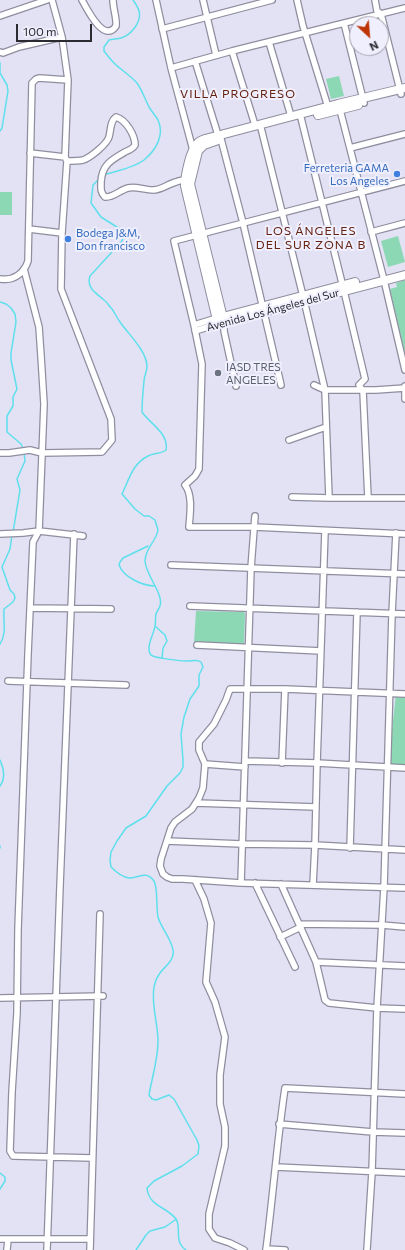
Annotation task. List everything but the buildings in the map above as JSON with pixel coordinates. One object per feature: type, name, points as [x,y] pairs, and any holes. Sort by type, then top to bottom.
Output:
[{"type":"street","points":[[0,16],[48,0]]},
{"type":"street","points":[[0,453],[30,450],[42,454],[102,452],[112,440],[111,419],[61,289],[68,80],[62,37],[52,0]]},
{"type":"street","points":[[82,0],[98,25],[107,32],[111,31],[116,26],[113,0]]},
{"type":"street","points":[[156,0],[171,68],[193,150]]},
{"type":"street","points":[[202,0],[216,55]]},
{"type":"street","points":[[162,29],[272,0]]},
{"type":"street","points":[[297,0],[328,107]]},
{"type":"street","points":[[259,126],[403,92],[381,14],[377,11],[375,0]]},
{"type":"street","points":[[171,68],[216,55],[405,8]]},
{"type":"street","points":[[344,23],[364,101]]},
{"type":"street","points":[[0,52],[3,53],[19,47],[62,37]]},
{"type":"street","points":[[269,42],[292,116]]},
{"type":"street","points":[[232,51],[259,126],[304,298],[325,390],[329,498]]},
{"type":"street","points":[[195,61],[219,137],[282,385]]},
{"type":"street","points":[[0,279],[5,280],[14,278],[20,274],[28,261],[32,83],[39,78],[68,80]]},
{"type":"street","points":[[188,180],[193,150],[197,143],[201,141],[292,116],[301,116],[328,107],[339,107]]},
{"type":"street","points":[[339,107],[384,278],[405,370]]},
{"type":"street","points":[[301,116],[344,288],[365,380],[359,385],[363,391],[368,498]]},
{"type":"street","points":[[30,153],[82,160],[105,144],[108,140],[112,122],[116,117],[124,122],[130,130],[134,138],[135,145],[104,168],[101,188],[103,195],[108,198],[121,190],[136,187],[153,190],[160,189],[177,181],[188,180]]},
{"type":"street","points":[[350,148],[405,134]]},
{"type":"street","points":[[219,137],[200,148],[185,188],[200,234],[236,386]]},
{"type":"street","points":[[405,181],[174,241],[202,364],[199,469],[195,476],[185,485],[190,494],[189,527],[254,527],[405,534]]},
{"type":"street","points":[[372,232],[405,223]]},
{"type":"street","points":[[29,229],[62,233]]},
{"type":"street","points":[[24,269],[39,328],[44,404],[39,530],[33,542],[26,682],[17,998],[10,1151],[13,1156],[92,1158]]},
{"type":"street","name":"Avenida Los Ángeles del Sur","points":[[384,278],[405,270]]},
{"type":"street","name":"Avenida Los Ángeles del Sur","points":[[194,328],[304,298],[384,278],[405,275]]},
{"type":"street","points":[[314,385],[325,390],[363,391],[405,387],[405,399]]},
{"type":"street","points":[[289,440],[326,427]]},
{"type":"street","points":[[292,497],[405,498]]},
{"type":"street","points":[[241,883],[251,568],[255,516]]},
{"type":"street","points":[[3,534],[23,533],[39,530],[83,536]]},
{"type":"street","points":[[313,885],[325,531]]},
{"type":"street","points":[[47,1250],[74,534]]},
{"type":"street","points":[[368,1250],[377,1008],[384,887],[392,614],[396,534]]},
{"type":"street","points":[[171,565],[405,574]]},
{"type":"street","points":[[190,606],[405,614]]},
{"type":"street","points":[[30,608],[111,609]]},
{"type":"street","points":[[350,848],[357,612]]},
{"type":"street","points":[[197,645],[321,651]]},
{"type":"street","points":[[8,681],[126,685]]},
{"type":"street","points":[[405,694],[285,689],[230,689],[216,720],[201,739],[198,746],[206,764],[203,788],[196,804],[175,822],[171,828],[162,852],[160,866],[163,874],[172,879],[241,883],[405,888]]},
{"type":"street","points":[[282,763],[285,689]]},
{"type":"street","points":[[206,764],[317,763],[405,768]]},
{"type":"street","points":[[196,804],[316,807]]},
{"type":"street","points":[[167,841],[315,845],[405,850]]},
{"type":"street","points":[[195,880],[204,899],[211,924],[206,982],[215,1002],[225,1037],[220,1075],[220,1104],[225,1127],[225,1146],[209,1214],[209,1229],[215,1238],[244,1250]]},
{"type":"street","points":[[255,883],[295,967]]},
{"type":"street","points":[[280,884],[316,962],[325,1000],[329,1003],[377,1008],[405,1009]]},
{"type":"street","points":[[90,1250],[92,1158],[100,996],[100,914]]},
{"type":"street","points":[[280,937],[300,926],[382,925],[405,927]]},
{"type":"street","points":[[316,962],[405,966]]},
{"type":"street","points":[[0,998],[100,996]]},
{"type":"street","points":[[285,1250],[266,1250],[276,1167],[279,1124],[285,1088],[405,1094]]},
{"type":"street","points":[[279,1124],[373,1132],[405,1133]]},
{"type":"street","points":[[276,1167],[405,1173]]},
{"type":"street","points":[[0,1239],[90,1238]]},
{"type":"street","points":[[7,1250],[8,1239]]},
{"type":"green space","points":[[339,76],[344,96],[331,99],[326,79]]},
{"type":"green space","points":[[0,192],[12,192],[12,215],[0,215]]},
{"type":"green space","points":[[398,236],[405,262],[388,267],[381,241]]},
{"type":"green space","points":[[405,280],[405,355],[390,289],[397,287],[396,283]]},
{"type":"green space","points":[[196,611],[244,612],[244,645],[194,643]]},
{"type":"green space","points":[[396,694],[405,694],[405,764],[388,765]]},
{"type":"waterway","points":[[104,175],[130,167],[144,160],[156,147],[160,137],[160,126],[158,120],[149,107],[139,86],[131,77],[114,63],[104,51],[104,47],[109,40],[125,36],[135,28],[139,19],[139,11],[133,0]]},
{"type":"waterway","points":[[0,63],[0,73],[7,85],[8,91],[2,128],[0,131]]},
{"type":"waterway","points":[[100,178],[93,185],[91,203],[101,217],[120,229],[124,235],[122,241],[90,276],[89,284],[92,290],[112,309],[144,354],[147,370],[144,379],[142,412],[162,434],[166,444],[166,450],[148,456],[138,463],[122,494],[135,509],[144,516],[149,516],[155,520],[158,530],[145,556],[148,573],[161,601],[156,614],[155,626],[149,645],[149,652],[153,656],[162,658],[198,661],[201,662],[203,667],[199,675],[199,686],[190,699],[184,717],[181,734],[183,767],[180,773],[167,786],[146,816],[126,828],[111,852],[110,860],[111,867],[124,877],[133,878],[145,875],[154,881],[156,888],[158,917],[173,950],[173,957],[159,975],[154,987],[153,1000],[158,1034],[158,1048],[149,1095],[152,1099],[156,1100],[169,1095],[174,1099],[199,1146],[198,1154],[182,1166],[154,1181],[147,1188],[148,1194],[154,1203],[168,1211],[176,1219],[178,1223],[180,1243],[186,1250]]},
{"type":"waterway","points":[[0,302],[11,308],[15,314],[16,322],[11,360],[17,389],[13,397],[13,406],[7,416],[7,432],[21,444],[23,448]]},
{"type":"waterway","points":[[13,532],[20,490],[17,479],[25,461],[24,452]]},
{"type":"waterway","points":[[0,644],[4,631],[4,609],[13,602],[15,598],[14,594],[10,590],[2,567],[10,549],[12,535]]},
{"type":"waterway","points":[[148,546],[123,558],[119,565],[121,570],[129,577],[144,584],[154,586]]},
{"type":"waterway","points":[[155,626],[165,635],[167,641],[163,648],[162,658]]},
{"type":"waterway","points":[[0,760],[4,773],[0,786]]},
{"type":"waterway","points":[[0,1173],[5,1177],[5,1181],[0,1189]]},
{"type":"waterway","points":[[136,1250],[150,1231],[165,1227],[175,1220]]},
{"type":"place","name":"Ferreteria GAMA Los Angeles","points":[[397,174]]},
{"type":"place","name":"Bodega J&M, Don francisco","points":[[68,239]]},
{"type":"place","name":"IASD TRES ANGELES","points":[[218,373]]},
{"type":"district","name":"VILLA PROGRESO","points":[[238,94]]},
{"type":"district","name":"LOS ÁNGELES DEL SUR ZONA B","points":[[311,238]]}]
